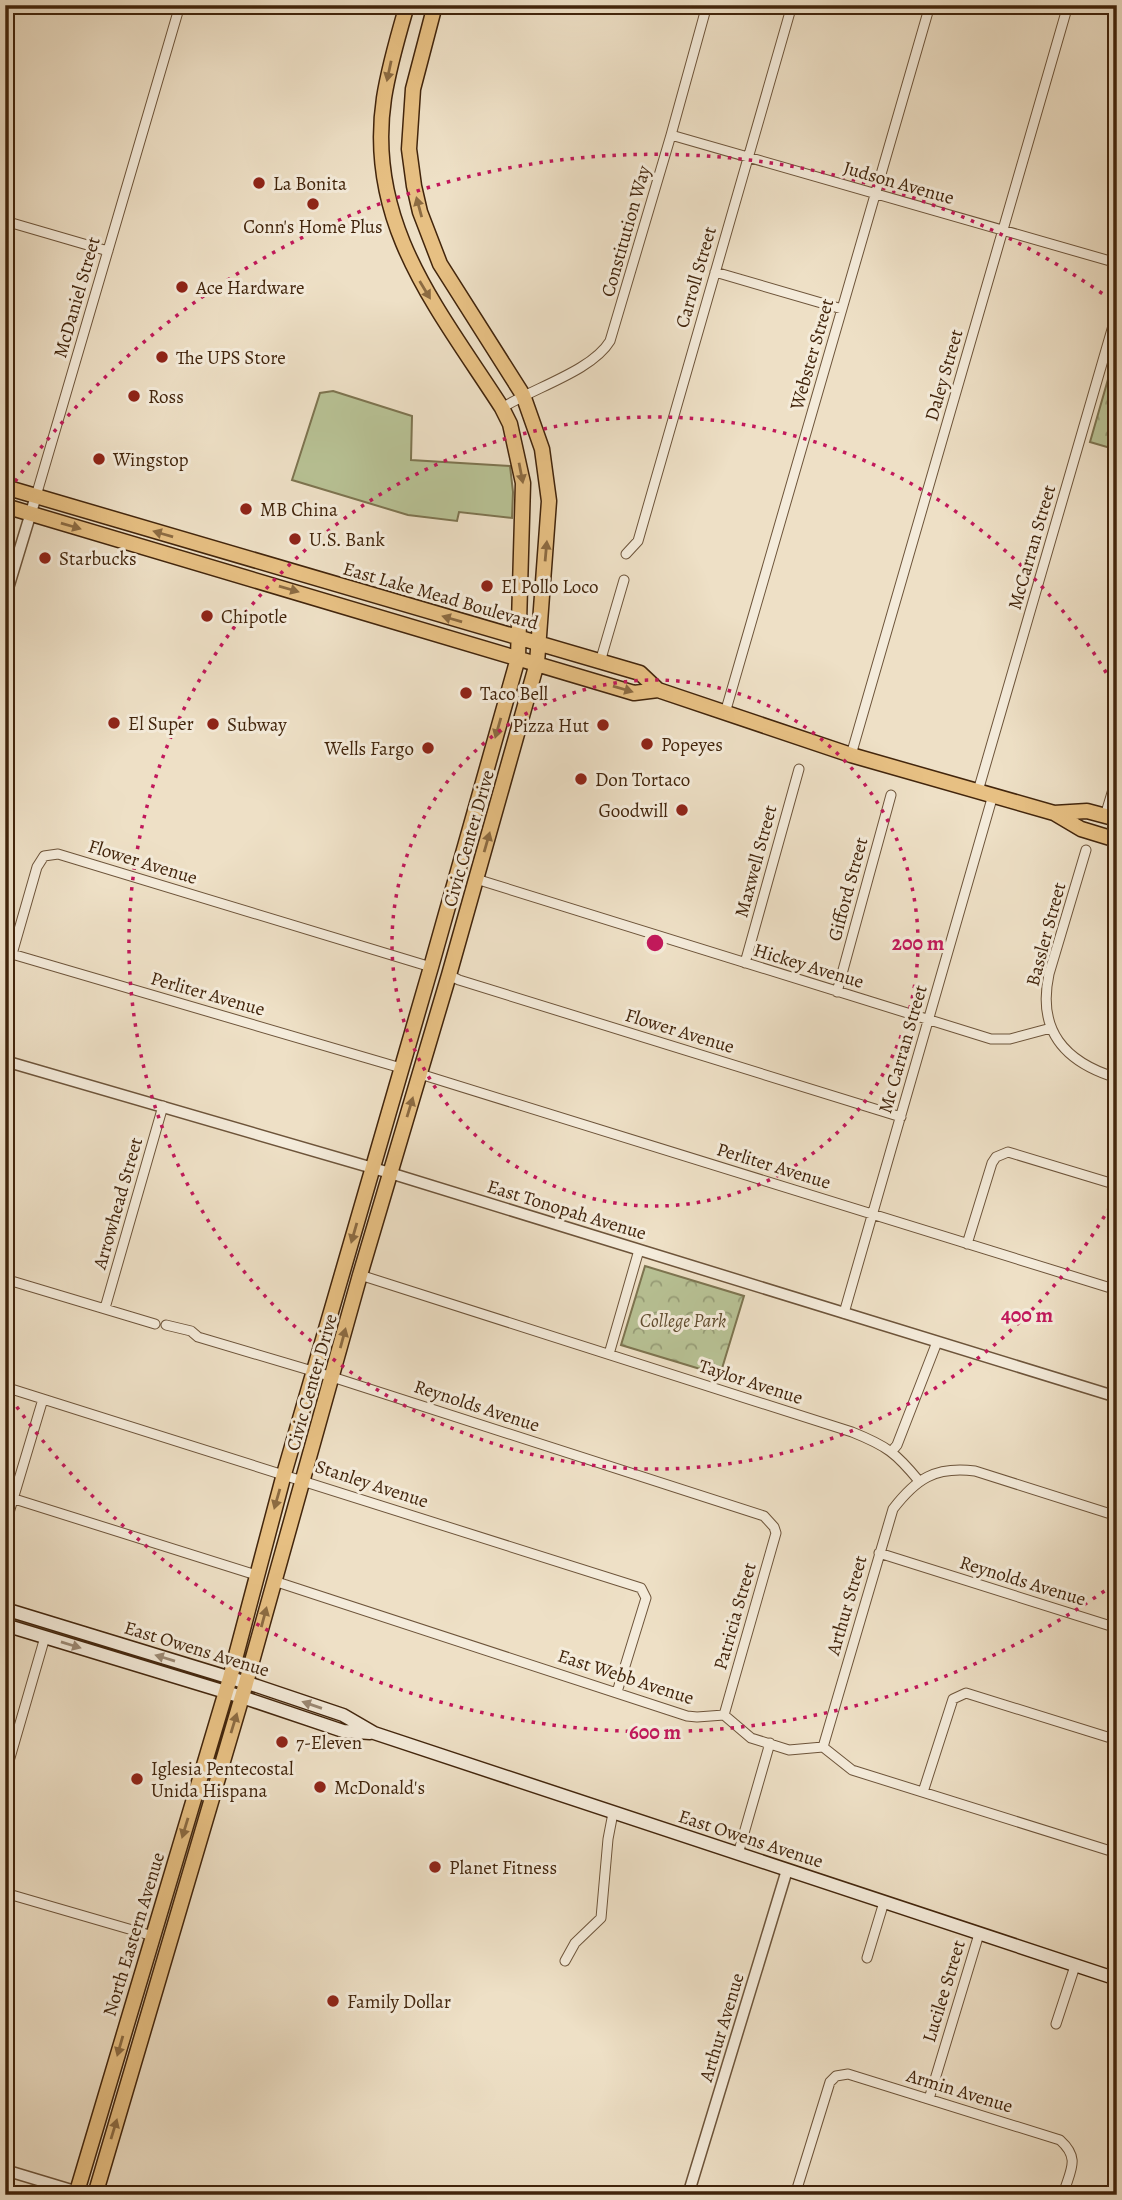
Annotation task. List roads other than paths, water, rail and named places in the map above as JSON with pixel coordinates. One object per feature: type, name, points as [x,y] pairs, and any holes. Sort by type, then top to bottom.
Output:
[{"type":"main road","name":"Civic Center Drive","points":[[228,1685],[284,1474],[518,657],[523,483],[510,424],[420,284],[391,213],[384,181],[383,101],[389,68],[407,5]]},
{"type":"main road","name":"Civic Center Drive","points":[[244,1690],[360,1275],[449,975],[537,663],[549,501],[542,449],[523,395],[440,264],[419,212],[409,149],[410,118],[420,57],[435,5]]},
{"type":"main road","name":"East Lake Mead Boulevard","points":[[5,487],[640,673],[659,690],[851,755],[1054,813],[1081,829],[1117,840]]},
{"type":"main road","name":"East Lake Mead Boulevard","points":[[5,506],[634,693],[659,690]]},
{"type":"main road","points":[[256,580],[261,563]]},
{"type":"main road","name":"East Lake Mead Boulevard","points":[[1054,813],[1087,811],[1111,818]]},
{"type":"main road","points":[[445,918],[441,960],[449,975]]},
{"type":"main road","points":[[431,967],[437,982],[431,1012],[433,1028]]},
{"type":"main road","name":"East Owens Avenue","points":[[5,1609],[244,1690],[343,1731],[374,1733],[1117,1979]]},
{"type":"main road","name":"East Owens Avenue","points":[[5,1625],[228,1685]]},
{"type":"main road","name":"North Eastern Avenue","points":[[80,2194],[228,1685]]},
{"type":"main road","name":"North Eastern Avenue","points":[[94,2195],[244,1690]]},
{"type":"main road","points":[[170,1879],[175,1890],[170,1912],[177,1917]]},
{"type":"main road","points":[[153,1936],[159,1944],[154,1964],[159,1979]]},
{"type":"street","name":"McDaniel Street","points":[[5,598],[180,5]]},
{"type":"street","name":"Constitution Way","points":[[502,408],[584,365],[603,352],[610,341],[707,5]]},
{"type":"street","name":"Carroll Street","points":[[626,554],[638,541],[792,5]]},
{"type":"street","name":"Webster Street","points":[[725,713],[930,5]]},
{"type":"street","name":"Daley Street","points":[[851,755],[1068,5]]},
{"type":"street","name":"Judson Avenue","points":[[671,135],[1117,263]]},
{"type":"street","points":[[5,221],[108,251]]},
{"type":"street","points":[[715,272],[842,309]]},
{"type":"street","name":"McCarran Street","points":[[978,791],[1117,312]]},
{"type":"street","points":[[600,662],[624,580]]},
{"type":"street","name":"Maxwell Street","points":[[745,963],[799,769]]},
{"type":"street","points":[[1111,818],[1117,776]]},
{"type":"street","name":"Gifford Street","points":[[837,992],[891,795]]},
{"type":"street","name":"Mc Carran Street","points":[[844,1313],[993,795]]},
{"type":"street","name":"Bassler Street","points":[[1051,1028],[1045,990],[1086,850]]},
{"type":"street","name":"Flower Avenue","points":[[9,953],[37,867],[44,856],[58,854],[431,967]]},
{"type":"street","name":"Hickey Avenue","points":[[476,879],[991,1039],[1020,1037],[1051,1028]]},
{"type":"street","name":"Perliter Avenue","points":[[9,953],[401,1068]]},
{"type":"street","name":"Flower Avenue","points":[[449,975],[901,1117]]},
{"type":"street","points":[[1051,1028],[1068,1053],[1086,1067],[1117,1078]]},
{"type":"street","name":"East Tonopah Avenue","points":[[5,1061],[390,1173],[1117,1397]]},
{"type":"street","name":"Perliter Avenue","points":[[420,1074],[1117,1290]]},
{"type":"street","name":"Arrowhead Street","points":[[105,1308],[163,1106]]},
{"type":"street","points":[[967,1244],[992,1163],[1001,1154],[1008,1152],[1117,1185]]},
{"type":"street","points":[[609,1354],[639,1250]]},
{"type":"street","name":"Taylor Avenue","points":[[360,1275],[852,1432],[881,1443],[892,1451],[919,1481]]},
{"type":"street","points":[[5,1279],[155,1324]]},
{"type":"street","name":"Reynolds Avenue","points":[[166,1325],[764,1516],[774,1527]]},
{"type":"street","points":[[892,1451],[897,1445],[937,1342]]},
{"type":"street","name":"Stanley Avenue","points":[[5,1387],[640,1588],[645,1592],[646,1598],[617,1692]]},
{"type":"street","points":[[5,1526],[9,1497],[43,1399]]},
{"type":"street","points":[[919,1481],[932,1474],[959,1469],[975,1471],[1117,1516]]},
{"type":"street","name":"Arthur Street","points":[[823,1747],[893,1509],[919,1481]]},
{"type":"street","points":[[9,1497],[256,1575]]},
{"type":"street","name":"Patricia Street","points":[[724,1715],[776,1532],[774,1527]]},
{"type":"street","name":"Reynolds Avenue","points":[[879,1553],[1117,1628]]},
{"type":"street","name":"East Webb Avenue","points":[[274,1581],[687,1716],[724,1715]]},
{"type":"street","points":[[5,1775],[45,1637]]},
{"type":"street","points":[[923,1792],[953,1699],[966,1693],[1117,1740]]},
{"type":"street","points":[[724,1715],[751,1738],[789,1749],[823,1747],[852,1770],[1117,1853]]},
{"type":"street","points":[[737,1854],[770,1743]]},
{"type":"street","points":[[565,1961],[575,1942],[601,1918],[613,1813]]},
{"type":"street","name":"Arthur Avenue","points":[[688,2195],[787,1870]]},
{"type":"street","points":[[5,1892],[153,1936]]},
{"type":"street","points":[[867,1958],[884,1902]]},
{"type":"street","name":"Lucilee Street","points":[[929,2099],[979,1934]]},
{"type":"street","points":[[1056,2024],[1075,1966]]},
{"type":"street","name":"Armin Avenue","points":[[795,2195],[830,2082],[836,2076],[848,2074],[1060,2140],[1071,2150],[1074,2159],[1063,2195]]},
{"type":"street","points":[[5,2170],[80,2194]]},
{"type":"place","name":"La Bonita","points":[[259,183]]},
{"type":"place","name":"Conn's Home Plus","points":[[313,204]]},
{"type":"place","name":"Ace Hardware","points":[[182,287]]},
{"type":"place","name":"The UPS Store","points":[[162,357]]},
{"type":"place","name":"Ross","points":[[134,396]]},
{"type":"place","name":"Wingstop","points":[[99,459]]},
{"type":"place","name":"MB China","points":[[246,509]]},
{"type":"place","name":"U.S. Bank","points":[[295,539]]},
{"type":"place","name":"Starbucks","points":[[45,558]]},
{"type":"place","name":"El Pollo Loco","points":[[487,586]]},
{"type":"place","name":"Chipotle","points":[[207,616]]},
{"type":"place","name":"Taco Bell","points":[[466,693]]},
{"type":"place","name":"El Super","points":[[114,723]]},
{"type":"place","name":"Subway","points":[[213,724]]},
{"type":"place","name":"Pizza Hut","points":[[603,725]]},
{"type":"place","name":"Popeyes","points":[[647,744]]},
{"type":"place","name":"Wells Fargo","points":[[428,748]]},
{"type":"place","name":"Don Tortaco","points":[[581,779]]},
{"type":"place","name":"Goodwill","points":[[682,810]]},
{"type":"place","name":"7-Eleven","points":[[282,1742]]},
{"type":"place","name":"Iglesia Pentecostal Unida Hispana","points":[[137,1779]]},
{"type":"place","name":"McDonald's","points":[[320,1787]]},
{"type":"place","name":"Planet Fitness","points":[[435,1867]]},
{"type":"place","name":"Family Dollar","points":[[333,2001]]},
{"type":"park label","name":"College Park","points":[[683,1320]]}]
